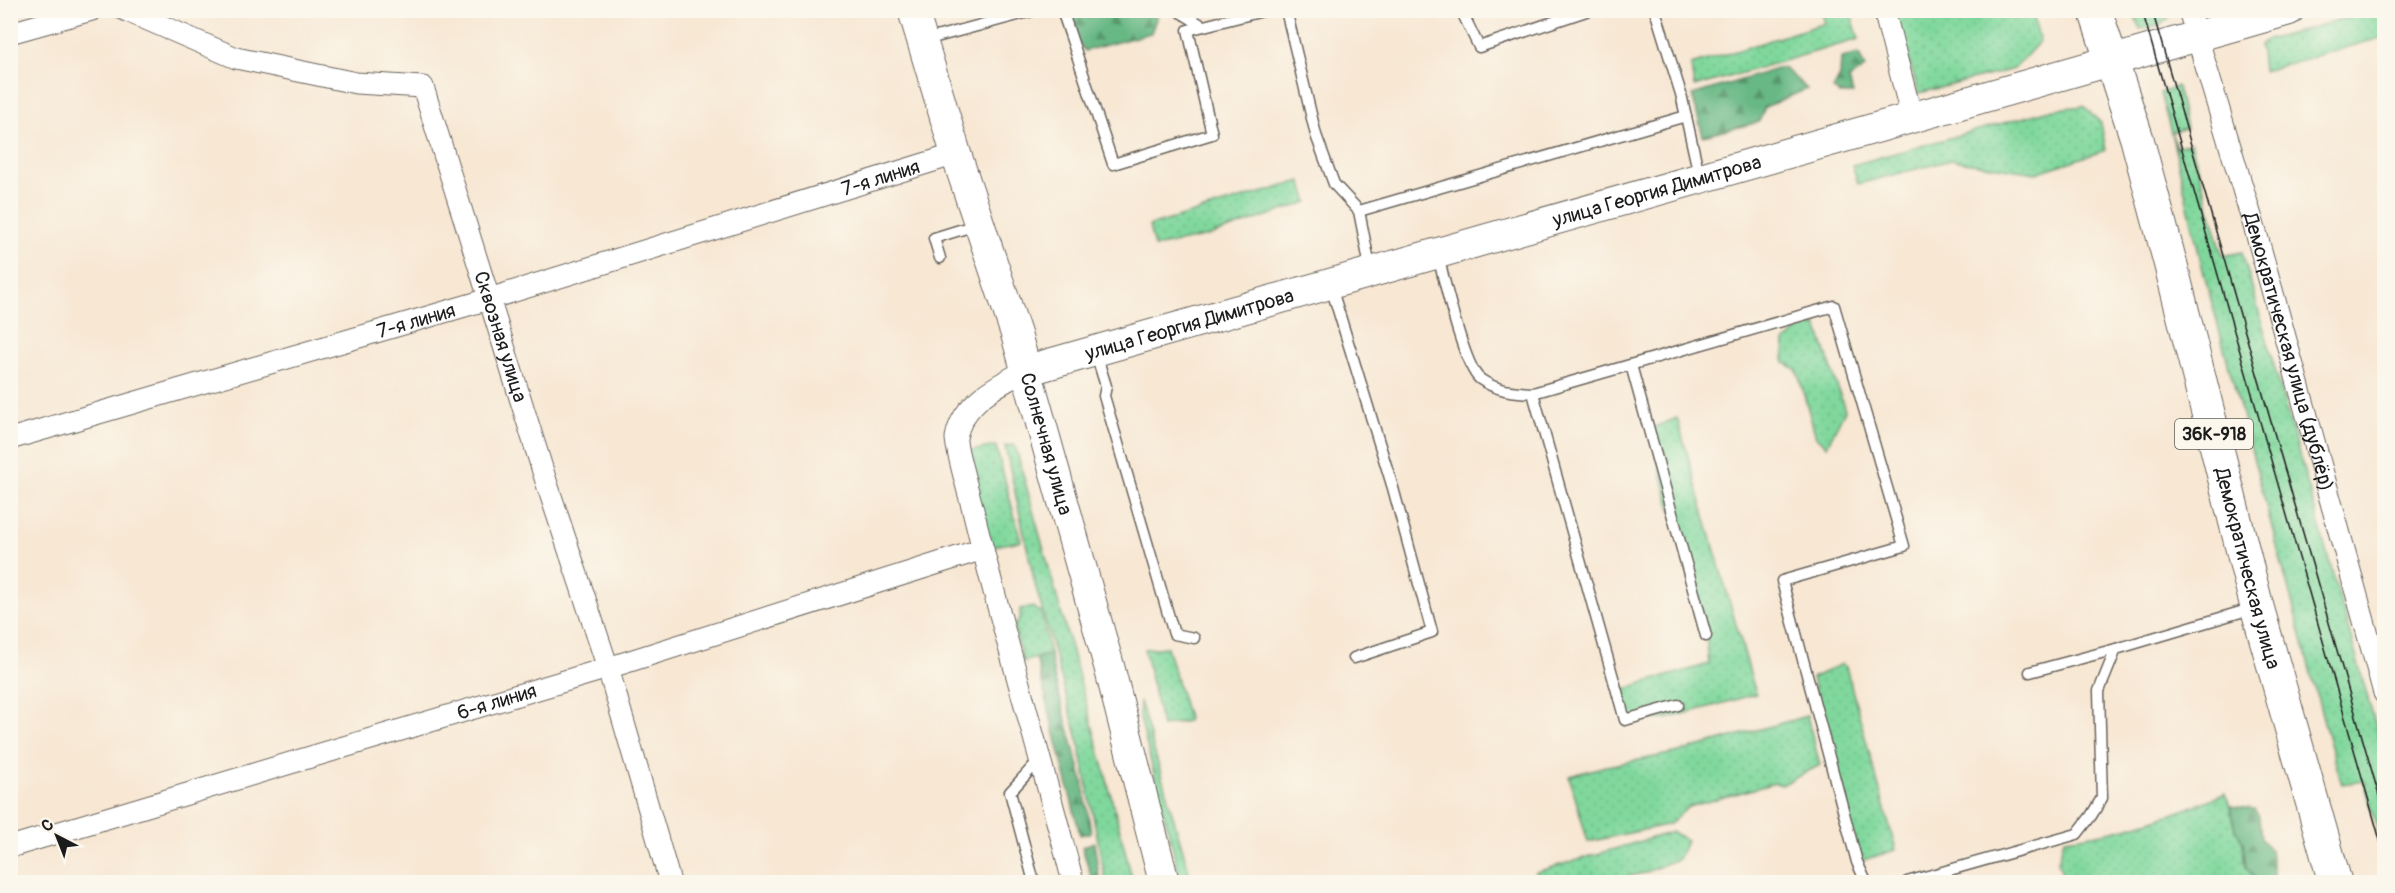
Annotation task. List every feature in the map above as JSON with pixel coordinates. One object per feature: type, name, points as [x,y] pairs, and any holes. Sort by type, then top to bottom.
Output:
[{"type":"main road","name":"Солнечная улица","points":[[913,10],[956,154],[1016,334],[1109,666],[1164,882]]},
{"type":"main road","name":"Демократическая улица","points":[[2094,10],[2137,139],[2257,607],[2335,882]]},
{"type":"main road","name":"улица Георгия Димитрова","points":[[1025,371],[2112,61],[2193,24],[2289,10]]},
{"type":"street","points":[[10,33],[92,10]]},
{"type":"street","name":"Сквозная улица","points":[[125,10],[236,58],[356,83],[423,87],[546,481],[608,668],[670,882]]},
{"type":"street","points":[[1884,10],[1912,118]]},
{"type":"street","name":"Демократическая улица (дублёр)","points":[[2193,24],[2257,236],[2385,693]]},
{"type":"street","name":"7-я линия","points":[[10,439],[489,299],[956,154]]},
{"type":"street","points":[[1025,371],[990,389],[964,420],[956,439],[983,549],[1074,882]]},
{"type":"street","name":"6-я линия","points":[[10,847],[608,668],[983,549]]},
{"type":"lane","points":[[922,41],[1036,10]]},
{"type":"lane","points":[[1062,10],[1113,164],[1212,134],[1188,30],[1267,10]]},
{"type":"lane","points":[[1177,10],[1203,26]]},
{"type":"lane","points":[[1286,10],[1316,135],[1334,184],[1359,211],[1371,272]]},
{"type":"lane","points":[[1461,10],[1479,47],[1589,10]]},
{"type":"lane","points":[[1655,10],[1686,116],[1700,178]]},
{"type":"lane","points":[[1359,211],[1686,116]]},
{"type":"lane","points":[[940,258],[934,238],[980,224]]},
{"type":"lane","points":[[1437,253],[1464,348],[1478,378],[1503,392],[1533,393],[1834,306],[1904,546],[1782,581],[1857,862],[1866,882]]},
{"type":"lane","points":[[1330,284],[1393,489],[1432,632],[1354,658]]},
{"type":"lane","points":[[1095,351],[1106,386],[1104,396],[1174,634],[1194,638]]},
{"type":"lane","points":[[1631,365],[1706,636]]},
{"type":"lane","points":[[1533,393],[1625,720],[1678,705]]},
{"type":"lane","points":[[2030,672],[2257,607]]},
{"type":"lane","points":[[1907,882],[2077,834],[2102,798],[2099,691],[2116,649]]},
{"type":"lane","points":[[1034,882],[1010,792],[1041,757]]},
{"type":"green space","points":[[2376,10],[2384,11],[2384,37],[2263,71],[2260,45],[2264,41]]},
{"type":"green space","points":[[1062,11],[1159,11],[1151,33],[1085,51],[1070,34]]},
{"type":"green space","points":[[1821,11],[1850,11],[1859,39],[1694,87],[1691,65],[1825,23]]},
{"type":"green space","points":[[1893,11],[2032,11],[2040,41],[2014,69],[1919,93]]},
{"type":"green space","points":[[2133,11],[2167,11],[2168,19],[2159,25],[2140,29]]},
{"type":"green space","points":[[1859,54],[1865,68],[1849,79],[1853,94],[1839,94],[1833,89],[1840,76],[1841,58]]},
{"type":"green space","points":[[1783,67],[1807,89],[1765,107],[1759,122],[1703,136],[1692,95]]},
{"type":"green space","points":[[2177,86],[2186,128],[2171,132],[2160,93]]},
{"type":"green space","points":[[2084,106],[2101,123],[2106,150],[2036,173],[1951,160],[1858,184],[1852,165],[2054,109]]},
{"type":"green space","points":[[2171,132],[2176,147],[2191,143],[2223,256],[2242,252],[2384,755],[2384,854],[2364,781],[2342,784],[2201,262]]},
{"type":"green space","points":[[1301,181],[1308,202],[1209,236],[1154,247],[1149,226]]},
{"type":"green space","points":[[1817,325],[1845,410],[1827,446],[1816,437],[1797,370],[1784,362],[1785,342],[1797,330]]},
{"type":"green space","points":[[1677,418],[1756,694],[1666,719],[1625,720],[1617,694],[1636,685],[1709,664],[1706,636],[1649,429]]},
{"type":"green space","points":[[1015,445],[1133,882],[1106,882],[1079,743],[1035,584],[1005,446]]},
{"type":"green space","points":[[996,446],[1021,541],[990,547],[964,452]]},
{"type":"green space","points":[[1032,607],[1041,612],[1050,654],[1023,662],[1014,627],[1020,618],[1020,609]]},
{"type":"green space","points":[[1167,647],[1188,718],[1187,721],[1162,726],[1144,649]]},
{"type":"green space","points":[[1050,654],[1083,782],[1091,833],[1080,835],[1036,658]]},
{"type":"green space","points":[[1842,664],[1846,667],[1896,850],[1857,862],[1812,678]]},
{"type":"green space","points":[[1140,701],[1192,882],[1181,882],[1139,714]]},
{"type":"green space","points":[[1807,716],[1820,765],[1782,785],[1775,783],[1688,807],[1670,824],[1588,842],[1569,776],[1675,753]]},
{"type":"green space","points":[[2226,793],[2236,829],[2243,842],[2244,862],[2257,880],[2274,879],[2275,882],[2065,882],[2058,862],[2064,839],[2127,828],[2187,809]]},
{"type":"green space","points":[[2230,806],[2254,809],[2259,817],[2261,839],[2270,849],[2274,879],[2257,880],[2246,868],[2243,842],[2236,829]]},
{"type":"green space","points":[[1672,832],[1687,840],[1678,859],[1644,873],[1604,882],[1539,882],[1536,872]]},
{"type":"green space","points":[[1094,842],[1100,882],[1093,882],[1082,847]]},
{"type":"tram line","points":[[2142,10],[2384,854]]},
{"type":"tram line","points":[[2152,10],[2384,813]]}]
